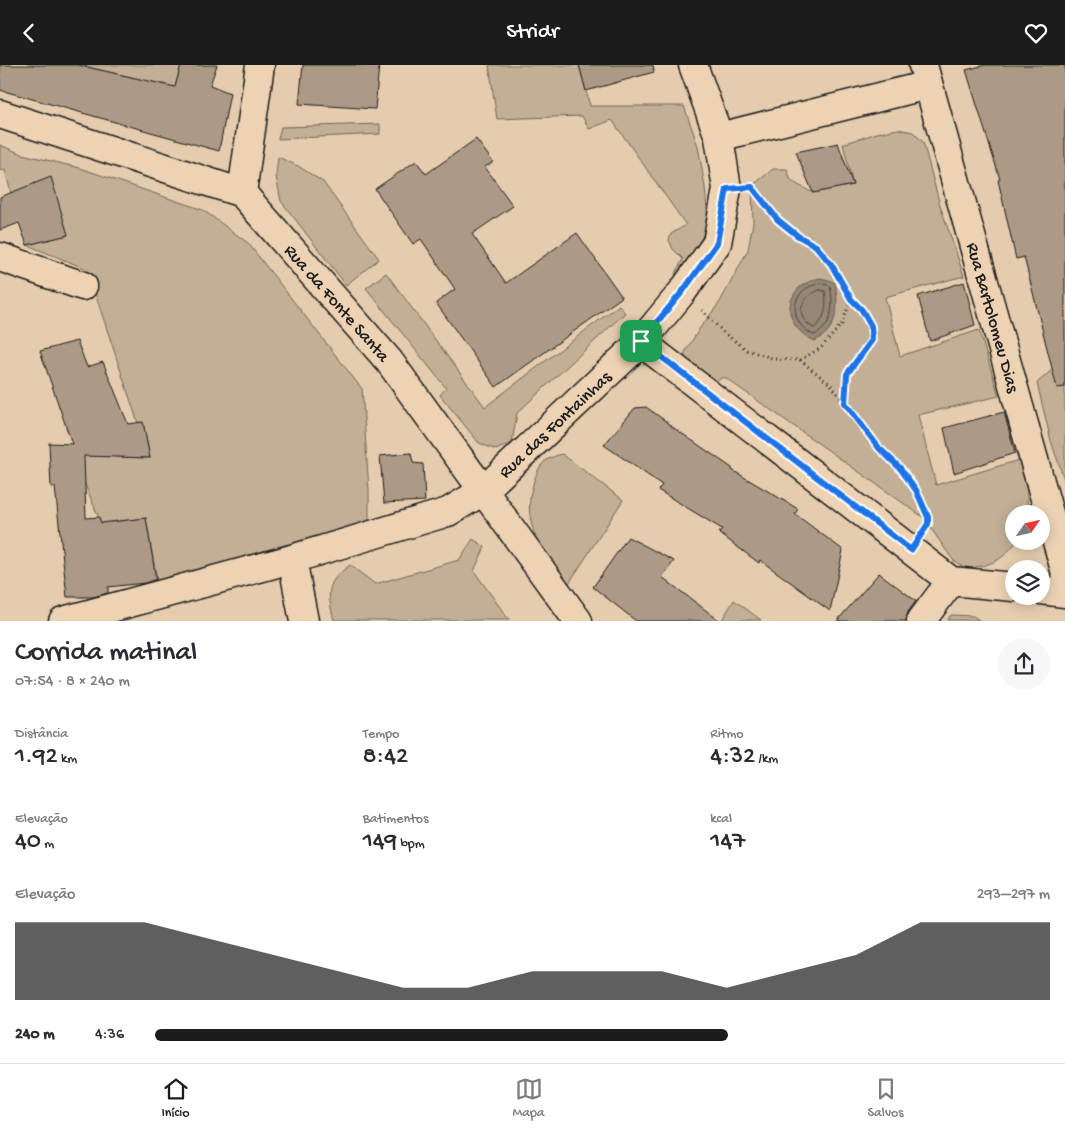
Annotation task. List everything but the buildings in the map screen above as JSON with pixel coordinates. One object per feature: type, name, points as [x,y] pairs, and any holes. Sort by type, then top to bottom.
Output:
[{"type":"street","points":[[0,114],[242,193],[260,65]]},
{"type":"street","name":"Rua das Fontainhas","points":[[63,621],[292,559],[448,512],[483,491],[641,341],[683,291],[717,243],[727,189],[719,137],[693,65]]},
{"type":"street","points":[[719,137],[925,75]]},
{"type":"street","name":"Rua Bartolomeu Dias","points":[[925,75],[1065,570]]},
{"type":"street","name":"Rua da Fonte Santa","points":[[242,193],[389,361],[578,621]]},
{"type":"street","points":[[0,257],[83,286]]},
{"type":"street","points":[[641,341],[951,581],[1005,586]]},
{"type":"street","points":[[292,559],[304,621]]},
{"type":"street","points":[[922,621],[951,581]]},
{"type":"street","points":[[1050,591],[1065,593]]},
{"type":"path","points":[[727,189],[752,187],[778,220],[798,236],[816,246],[831,264],[851,299],[862,310],[871,326],[872,340],[847,374],[845,403]]},
{"type":"path","points":[[683,291],[724,333],[747,350],[776,359],[800,360],[821,348],[842,324],[851,299]]},
{"type":"path","points":[[800,360],[831,385],[879,448],[900,468],[916,490],[928,517],[928,524],[911,550]]},
{"type":"shaded area","points":[[78,65],[181,65],[175,87]]},
{"type":"shaded area","points":[[489,65],[579,65],[590,106],[684,106],[698,146],[705,187],[708,221],[697,250],[681,282],[675,274],[683,259],[673,249],[669,240],[671,234],[686,225],[612,120],[589,129],[582,116],[497,119]]},
{"type":"shaded area","points":[[380,124],[380,134],[278,139],[281,127]]},
{"type":"shaded area","points":[[898,129],[913,132],[923,142],[940,205],[964,276],[885,297],[900,356],[979,330],[999,396],[918,415],[936,485],[1019,460],[1024,480],[1027,505],[1005,505],[1005,550],[1009,550],[1000,558],[983,566],[966,569],[953,560],[923,517],[724,377],[716,381],[703,382],[685,363],[685,352],[720,302],[748,250],[753,223],[752,186],[773,169],[787,169],[791,181],[813,193],[853,185],[843,144],[877,133]]},
{"type":"shaded area","points":[[0,145],[22,154],[80,168],[203,210],[248,243],[362,389],[369,490],[369,521],[157,581],[146,518],[101,523],[84,482],[83,445],[70,439],[107,429],[118,457],[150,458],[143,423],[138,423],[87,269],[27,245],[68,235],[11,193],[5,170],[0,171]]},
{"type":"shaded area","points":[[278,157],[298,166],[323,182],[379,259],[346,285],[281,201],[276,176]]},
{"type":"shaded area","points":[[386,273],[485,407],[619,305],[625,313],[517,413],[512,443],[496,450],[479,443],[440,395],[446,388],[366,288]]},
{"type":"shaded area","points":[[1065,365],[1065,482],[1051,441],[1037,383],[1052,370]]},
{"type":"shaded area","points":[[562,454],[623,500],[566,588],[542,551],[532,525],[530,511],[530,497],[538,470],[547,460]]},
{"type":"shaded area","points":[[473,539],[485,547],[474,571],[509,620],[334,620],[329,595],[330,589],[336,577],[350,565],[375,584],[459,560]]},
{"type":"shaded area","points":[[734,600],[761,620],[722,620]]},
{"type":"shaded area","points":[[951,615],[973,616],[979,620],[947,620]]},
{"type":"water","points":[[820,278],[835,283],[837,300],[832,324],[823,336],[815,341],[807,337],[795,326],[790,311],[790,303],[801,286]]},
{"type":"route","points":[[752,187],[778,220],[798,236],[816,246],[831,264],[851,299],[862,310],[871,326],[872,340],[847,374],[845,403],[879,448],[900,468],[916,490],[928,517],[928,524],[911,550],[803,467],[641,341],[683,291],[717,243],[727,189],[752,187]]}]
